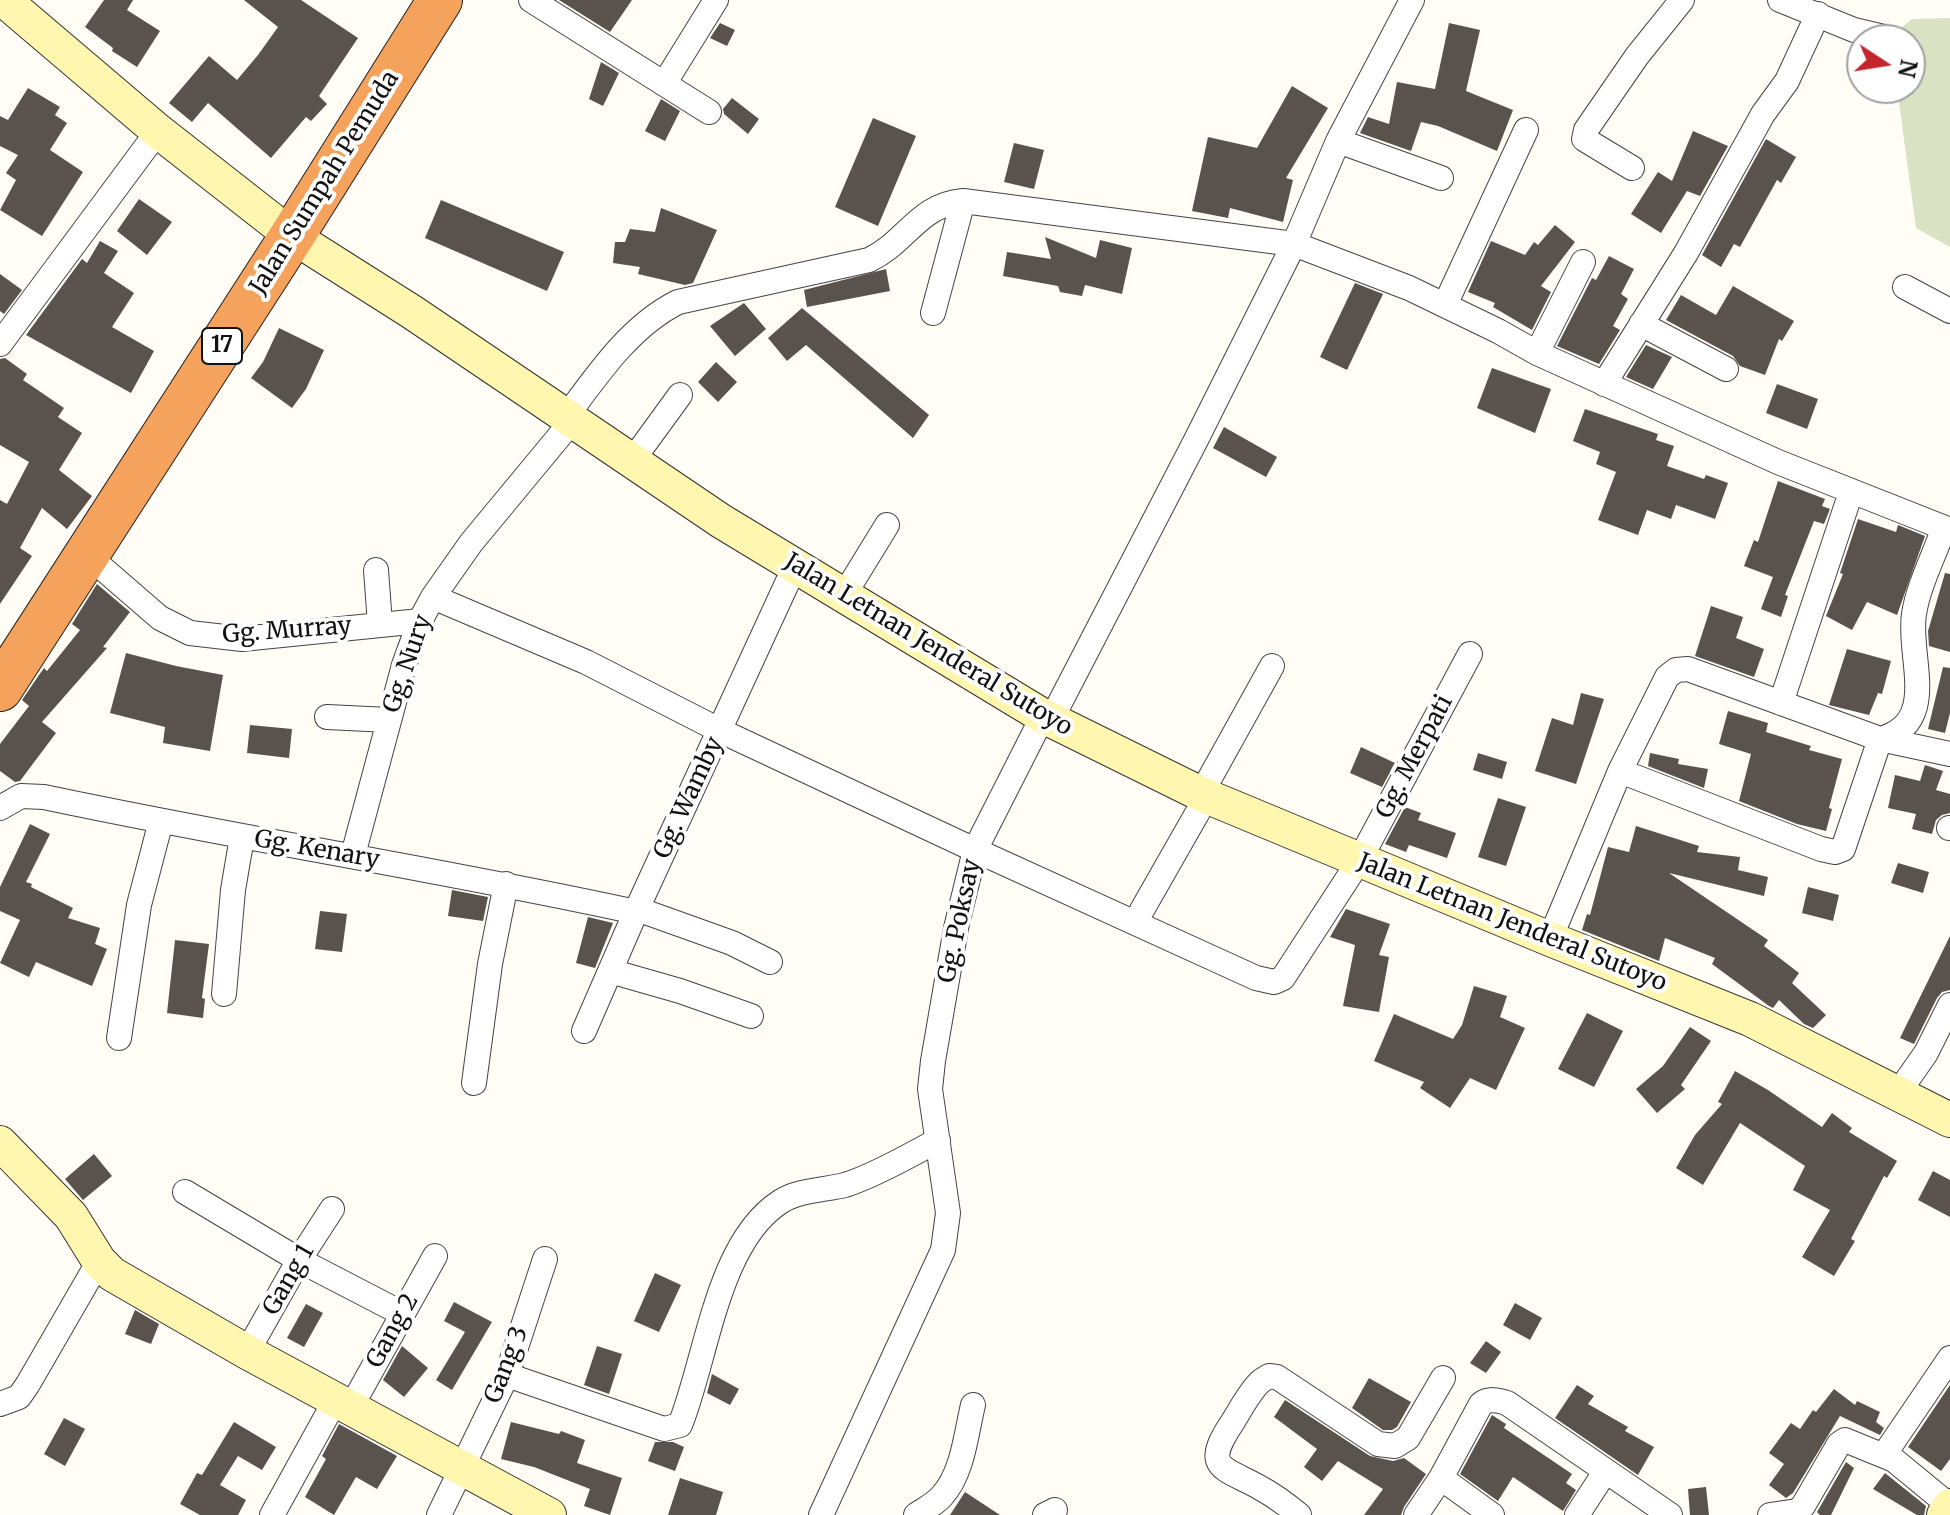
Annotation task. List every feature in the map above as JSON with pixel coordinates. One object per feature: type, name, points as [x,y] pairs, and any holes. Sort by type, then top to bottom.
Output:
[{"type":"highway","name":"Jalan Sumpah Pemuda","points":[[0,689],[440,0]]},
{"type":"main road","name":"Jalan Letnan Jenderal Sutoyo","points":[[4,0],[158,131],[292,236],[721,521],[1047,718],[1204,795],[1750,1019],[1950,1120]]},
{"type":"main road","points":[[0,1143],[71,1216],[99,1261],[112,1274],[247,1352],[549,1515]]},
{"type":"main road","points":[[1944,1515],[1950,1506]]},
{"type":"street","points":[[531,0],[709,112]]},
{"type":"street","points":[[664,84],[716,0]]},
{"type":"street","name":"Gg. Poksay","points":[[821,1515],[943,1250],[948,1213],[930,1089],[963,894],[975,850],[1189,454],[1294,244],[1338,141],[1412,0]]},
{"type":"street","points":[[1632,168],[1584,139],[1586,130],[1637,56],[1682,0]]},
{"type":"street","points":[[1780,0],[1846,26]]},
{"type":"street","points":[[1604,384],[1686,253],[1763,114],[1787,81],[1818,14]]},
{"type":"street","points":[[1445,305],[1526,130]]},
{"type":"street","points":[[0,344],[158,131]]},
{"type":"street","points":[[1338,141],[1441,178]]},
{"type":"street","points":[[933,313],[963,201],[1294,244],[1445,305],[1537,353],[1831,485],[1946,529],[1914,611],[1912,642],[1919,678],[1918,694],[1905,725],[1896,735],[1880,739]]},
{"type":"street","name":"Gg, Nury","points":[[353,855],[389,720],[420,621],[471,543],[569,419],[620,348],[666,308],[678,302],[869,260],[893,246],[934,208],[963,201]]},
{"type":"street","points":[[1537,353],[1583,262]]},
{"type":"street","points":[[1905,287],[1950,311]]},
{"type":"street","points":[[1641,324],[1726,369]]},
{"type":"street","points":[[632,461],[680,395]]},
{"type":"street","points":[[1781,703],[1847,504]]},
{"type":"street","points":[[844,595],[887,525]]},
{"type":"street","name":"Gg. Murray","points":[[86,554],[153,612],[190,633],[242,639],[420,621]]},
{"type":"street","name":"Gg. Wamby","points":[[584,1031],[795,566]]},
{"type":"street","points":[[376,570],[380,624]]},
{"type":"street","points":[[433,597],[586,662],[721,731],[975,850]]},
{"type":"street","name":"Gg. Merpati","points":[[975,850],[1256,978],[1274,982],[1283,978],[1359,861],[1470,654]]},
{"type":"street","points":[[1142,910],[1272,666]]},
{"type":"street","points":[[1550,939],[1620,771],[1667,677],[1676,670],[1688,669],[1880,739],[1950,754]]},
{"type":"street","points":[[327,717],[389,720]]},
{"type":"street","points":[[1620,771],[1835,852],[1843,849],[1848,840],[1880,739]]},
{"type":"street","name":"Gg. Kenary","points":[[0,808],[15,798],[30,795],[506,884],[637,911],[732,943],[770,962]]},
{"type":"street","points":[[119,1038],[136,920],[161,821]]},
{"type":"street","points":[[224,994],[233,890],[242,837]]},
{"type":"street","points":[[474,1083],[490,964],[506,884]]},
{"type":"street","points":[[610,971],[751,1016]]},
{"type":"street","points":[[1898,1093],[1926,1053],[1950,1005]]},
{"type":"street","points":[[507,1375],[664,1429],[680,1425],[728,1269],[760,1219],[782,1200],[848,1184],[938,1140]]},
{"type":"street","points":[[185,1192],[299,1260],[403,1314]]},
{"type":"street","name":"Gang 1","points":[[247,1352],[332,1209]]},
{"type":"street","name":"Gang 2","points":[[272,1515],[403,1314],[435,1256]]},
{"type":"street","name":"Gang 3","points":[[439,1515],[507,1375],[545,1259]]},
{"type":"street","points":[[0,1404],[19,1397],[28,1384],[99,1261]]},
{"type":"street","points":[[1884,1455],[1950,1358]]},
{"type":"street","points":[[1299,1515],[1254,1484],[1236,1478],[1220,1463],[1217,1455],[1224,1434],[1261,1381],[1269,1376],[1277,1377],[1378,1444],[1395,1446],[1408,1438],[1443,1378]]},
{"type":"street","points":[[1416,1515],[1441,1478],[1481,1404],[1489,1400],[1507,1403],[1670,1515]]},
{"type":"street","points":[[916,1515],[940,1499],[950,1486],[956,1474],[973,1405]]},
{"type":"street","points":[[1770,1515],[1797,1511],[1803,1506],[1842,1441],[1848,1440],[1894,1460],[1950,1506]]},
{"type":"street","points":[[1577,1515],[1605,1472]]},
{"type":"street","points":[[1441,1478],[1492,1515]]},
{"type":"green space","points":[[1950,18],[1950,247],[1916,228],[1899,104],[1926,104],[1926,24],[1906,24],[1912,19]]},
{"type":"building","points":[[104,0],[133,0],[127,10],[160,31],[137,67],[112,51],[113,48],[85,27]]},
{"type":"building","points":[[244,0],[301,0],[358,38],[319,96],[327,104],[311,121],[306,117],[271,158],[208,103],[192,122],[169,103],[209,56],[237,80],[258,55],[278,27]]},
{"type":"building","points":[[559,0],[632,0],[610,32]]},
{"type":"building","points":[[720,23],[735,30],[727,46],[710,38]]},
{"type":"building","points":[[1449,23],[1480,30],[1466,91],[1513,110],[1497,151],[1421,122],[1411,151],[1360,133],[1368,117],[1389,124],[1397,82],[1435,89]]},
{"type":"building","points":[[601,62],[619,73],[603,106],[589,99]]},
{"type":"building","points":[[1292,86],[1328,108],[1286,178],[1293,180],[1283,222],[1230,208],[1228,218],[1192,211],[1208,137],[1257,148]]},
{"type":"building","points":[[28,88],[60,107],[55,115],[67,123],[50,150],[83,172],[42,236],[0,210],[16,180],[6,173],[18,155],[0,146],[0,116],[8,120]]},
{"type":"building","points":[[732,98],[759,119],[748,134],[724,114],[723,109]]},
{"type":"building","points":[[661,99],[680,111],[665,141],[645,131]]},
{"type":"building","points":[[873,118],[916,136],[878,226],[835,207]]},
{"type":"building","points":[[1693,131],[1728,146],[1700,196],[1687,191],[1661,233],[1631,214],[1658,172],[1672,181]]},
{"type":"building","points":[[1766,139],[1796,157],[1781,183],[1777,180],[1740,247],[1734,244],[1721,267],[1702,255]]},
{"type":"building","points":[[1014,143],[1044,150],[1034,189],[1004,182]]},
{"type":"building","points":[[139,199],[172,222],[147,255],[117,231]]},
{"type":"building","points":[[441,200],[564,252],[547,291],[425,238]]},
{"type":"building","points":[[661,208],[717,230],[693,283],[685,285],[638,274],[640,267],[613,263],[615,242],[625,242],[630,229],[655,232]]},
{"type":"building","points":[[1555,225],[1575,242],[1541,286],[1551,292],[1532,330],[1493,307],[1495,303],[1468,292],[1491,241],[1525,255],[1534,242],[1538,245]]},
{"type":"building","points":[[1045,237],[1096,258],[1100,240],[1132,248],[1122,294],[1085,285],[1082,296],[1060,292],[1058,286],[1003,276],[1007,252],[1051,259]]},
{"type":"building","points":[[100,241],[118,251],[104,273],[134,293],[112,327],[154,351],[131,393],[26,335],[82,259],[87,263]]},
{"type":"building","points":[[1609,256],[1634,269],[1621,294],[1628,299],[1613,326],[1620,330],[1599,364],[1557,346],[1592,278],[1596,280]]},
{"type":"building","points":[[886,269],[890,291],[807,307],[804,290]]},
{"type":"building","points":[[0,274],[22,290],[4,314],[0,311]]},
{"type":"building","points":[[1355,283],[1383,294],[1347,370],[1320,357]]},
{"type":"building","points":[[1733,286],[1794,321],[1782,341],[1779,339],[1765,375],[1740,366],[1733,356],[1666,320],[1681,295],[1716,315]]},
{"type":"building","points":[[744,303],[766,329],[735,356],[710,326]]},
{"type":"building","points":[[802,308],[929,415],[913,438],[806,345],[787,361],[768,338]]},
{"type":"building","points":[[279,328],[324,350],[306,389],[292,408],[251,378],[263,362]]},
{"type":"building","points":[[1646,345],[1672,357],[1653,389],[1626,377]]},
{"type":"building","points":[[5,358],[27,374],[23,380],[64,408],[58,417],[82,433],[59,470],[92,496],[67,529],[42,508],[20,548],[32,556],[0,604],[0,500],[7,504],[29,462],[0,445],[0,359]]},
{"type":"building","points":[[716,362],[737,382],[718,402],[698,382]]},
{"type":"building","points":[[1492,368],[1551,389],[1535,433],[1477,408]]},
{"type":"building","points":[[1777,384],[1818,399],[1807,429],[1766,413]]},
{"type":"building","points":[[1585,409],[1658,434],[1656,440],[1674,446],[1667,466],[1704,479],[1706,475],[1728,483],[1715,519],[1676,505],[1671,519],[1647,510],[1638,535],[1598,520],[1616,472],[1596,464],[1600,452],[1573,441]]},
{"type":"building","points":[[1224,427],[1277,457],[1266,477],[1213,448]]},
{"type":"building","points":[[1778,481],[1825,499],[1822,506],[1830,509],[1824,524],[1814,521],[1785,595],[1788,596],[1781,617],[1761,609],[1773,577],[1744,566],[1754,540],[1758,542]]},
{"type":"building","points":[[1858,519],[1896,532],[1898,525],[1925,536],[1897,615],[1867,602],[1852,630],[1826,616],[1843,574],[1840,573]]},
{"type":"building","points":[[1945,573],[1950,574],[1950,652],[1929,646],[1928,631]]},
{"type":"building","points":[[97,584],[130,612],[103,647],[107,648],[42,722],[56,733],[20,781],[15,782],[0,771],[0,744],[29,706],[22,700],[39,675],[44,668],[47,671],[80,630],[72,624]]},
{"type":"building","points":[[1711,606],[1743,617],[1736,638],[1764,649],[1754,677],[1695,656]]},
{"type":"building","points":[[1847,649],[1891,661],[1882,694],[1878,693],[1869,715],[1829,705]]},
{"type":"building","points":[[126,653],[223,675],[210,751],[163,743],[165,727],[110,713]]},
{"type":"building","points":[[1943,667],[1950,668],[1950,713],[1945,733],[1928,729]]},
{"type":"building","points":[[1581,693],[1604,699],[1576,784],[1535,771],[1552,718],[1573,725]]},
{"type":"building","points":[[1728,711],[1768,723],[1766,732],[1811,746],[1809,750],[1842,759],[1826,831],[1797,824],[1739,801],[1751,754],[1719,744]]},
{"type":"building","points":[[250,725],[292,729],[289,758],[247,753]]},
{"type":"building","points":[[1361,747],[1395,763],[1382,787],[1350,773]]},
{"type":"building","points":[[1478,753],[1507,762],[1502,779],[1473,770]]},
{"type":"building","points":[[1650,753],[1679,759],[1678,764],[1708,769],[1704,788],[1648,766]]},
{"type":"building","points":[[1925,765],[1943,771],[1936,790],[1950,794],[1950,813],[1936,820],[1932,834],[1912,829],[1916,814],[1888,808],[1895,775],[1920,781]]},
{"type":"building","points":[[1498,798],[1526,807],[1506,866],[1478,857]]},
{"type":"building","points":[[1405,807],[1421,813],[1418,820],[1456,833],[1447,858],[1409,845],[1406,852],[1385,844]]},
{"type":"building","points":[[30,824],[50,834],[26,882],[73,908],[68,918],[100,928],[95,944],[107,949],[92,986],[36,962],[29,977],[0,963],[20,920],[0,911],[0,887]]},
{"type":"building","points":[[1636,826],[1699,846],[1697,852],[1740,857],[1738,870],[1768,877],[1764,896],[1669,873],[1768,940],[1764,946],[1799,973],[1792,983],[1826,1015],[1813,1028],[1804,1024],[1779,1000],[1773,1008],[1769,1006],[1712,964],[1715,958],[1665,938],[1659,961],[1582,930],[1587,914],[1590,915],[1608,847],[1629,852]]},
{"type":"building","points":[[1898,863],[1929,872],[1923,893],[1891,883]]},
{"type":"building","points":[[1808,887],[1839,895],[1833,921],[1802,913]]},
{"type":"building","points":[[452,890],[488,897],[483,921],[448,916]]},
{"type":"building","points":[[1346,909],[1390,924],[1379,955],[1389,957],[1379,1012],[1343,1006],[1355,945],[1330,937]]},
{"type":"building","points":[[320,911],[347,914],[342,952],[315,949]]},
{"type":"building","points":[[588,917],[613,923],[595,968],[576,963]]},
{"type":"building","points":[[1950,936],[1950,990],[1942,992],[1937,998],[1914,1044],[1900,1038]]},
{"type":"building","points":[[175,940],[209,944],[202,998],[205,999],[203,1018],[167,1013]]},
{"type":"building","points":[[1474,986],[1507,996],[1500,1017],[1525,1028],[1496,1090],[1470,1078],[1450,1108],[1420,1088],[1424,1082],[1374,1061],[1394,1014],[1453,1039],[1462,1025]]},
{"type":"building","points":[[1587,1013],[1623,1031],[1594,1087],[1558,1069]]},
{"type":"building","points":[[1690,1027],[1711,1041],[1681,1085],[1685,1089],[1657,1113],[1636,1089],[1663,1066]]},
{"type":"building","points":[[1735,1071],[1822,1127],[1832,1113],[1852,1128],[1849,1132],[1897,1161],[1887,1178],[1884,1176],[1851,1239],[1855,1241],[1834,1276],[1802,1257],[1830,1210],[1793,1190],[1805,1166],[1740,1123],[1703,1185],[1676,1168],[1695,1135],[1722,1104],[1718,1102]]},
{"type":"building","points":[[94,1154],[112,1176],[83,1200],[65,1179]]},
{"type":"building","points":[[1933,1171],[1950,1180],[1950,1217],[1918,1200]]},
{"type":"building","points":[[655,1273],[681,1285],[659,1332],[634,1321]]},
{"type":"building","points":[[454,1302],[492,1322],[452,1390],[436,1380],[465,1332],[444,1321]]},
{"type":"building","points":[[1515,1303],[1542,1318],[1530,1340],[1503,1325]]},
{"type":"building","points":[[306,1304],[323,1313],[304,1347],[287,1338]]},
{"type":"building","points":[[135,1310],[159,1324],[151,1344],[125,1334]]},
{"type":"building","points":[[1486,1341],[1501,1352],[1486,1373],[1470,1363]]},
{"type":"building","points":[[402,1346],[428,1368],[404,1397],[383,1380]]},
{"type":"building","points":[[597,1346],[622,1354],[609,1394],[584,1385]]},
{"type":"building","points":[[712,1374],[739,1389],[730,1405],[707,1393]]},
{"type":"building","points":[[1369,1378],[1411,1402],[1397,1427],[1392,1430],[1383,1430],[1352,1408]]},
{"type":"building","points":[[1577,1385],[1594,1396],[1588,1404],[1628,1427],[1625,1431],[1654,1447],[1638,1475],[1555,1418]]},
{"type":"building","points":[[1950,1385],[1950,1459],[1941,1471],[1908,1447]]},
{"type":"building","points":[[1834,1389],[1855,1405],[1857,1401],[1880,1412],[1876,1422],[1884,1428],[1880,1435],[1840,1416],[1793,1493],[1786,1498],[1769,1485],[1784,1464],[1769,1453],[1791,1423],[1800,1429],[1813,1410],[1816,1412]]},
{"type":"building","points":[[1285,1400],[1370,1456],[1393,1461],[1404,1458],[1426,1474],[1401,1515],[1364,1515],[1383,1489],[1338,1461],[1322,1481],[1304,1467],[1317,1449],[1274,1417]]},
{"type":"building","points":[[1492,1415],[1506,1424],[1504,1428],[1572,1474],[1566,1483],[1576,1490],[1563,1511],[1513,1477],[1498,1501],[1460,1474]]},
{"type":"building","points":[[64,1418],[85,1429],[65,1466],[44,1454]]},
{"type":"building","points":[[234,1422],[276,1447],[262,1470],[238,1456],[220,1485],[246,1500],[238,1515],[200,1515],[180,1504],[197,1473],[202,1475]]},
{"type":"building","points":[[511,1422],[559,1434],[561,1431],[585,1440],[577,1463],[622,1478],[610,1515],[584,1506],[590,1489],[534,1467],[501,1459]]},
{"type":"building","points":[[339,1424],[397,1456],[377,1489],[356,1477],[334,1515],[305,1497],[326,1459],[322,1456]]},
{"type":"building","points":[[655,1442],[673,1442],[684,1447],[675,1471],[648,1461]]},
{"type":"building","points":[[1846,1462],[1854,1468],[1831,1515],[1820,1515],[1817,1512]]},
{"type":"building","points":[[1885,1473],[1926,1506],[1924,1515],[1917,1515],[1873,1489]]},
{"type":"building","points":[[680,1478],[723,1492],[716,1515],[668,1515]]},
{"type":"building","points":[[1706,1487],[1709,1515],[1690,1515],[1688,1489]]},
{"type":"building","points":[[965,1492],[1000,1515],[950,1515]]}]
